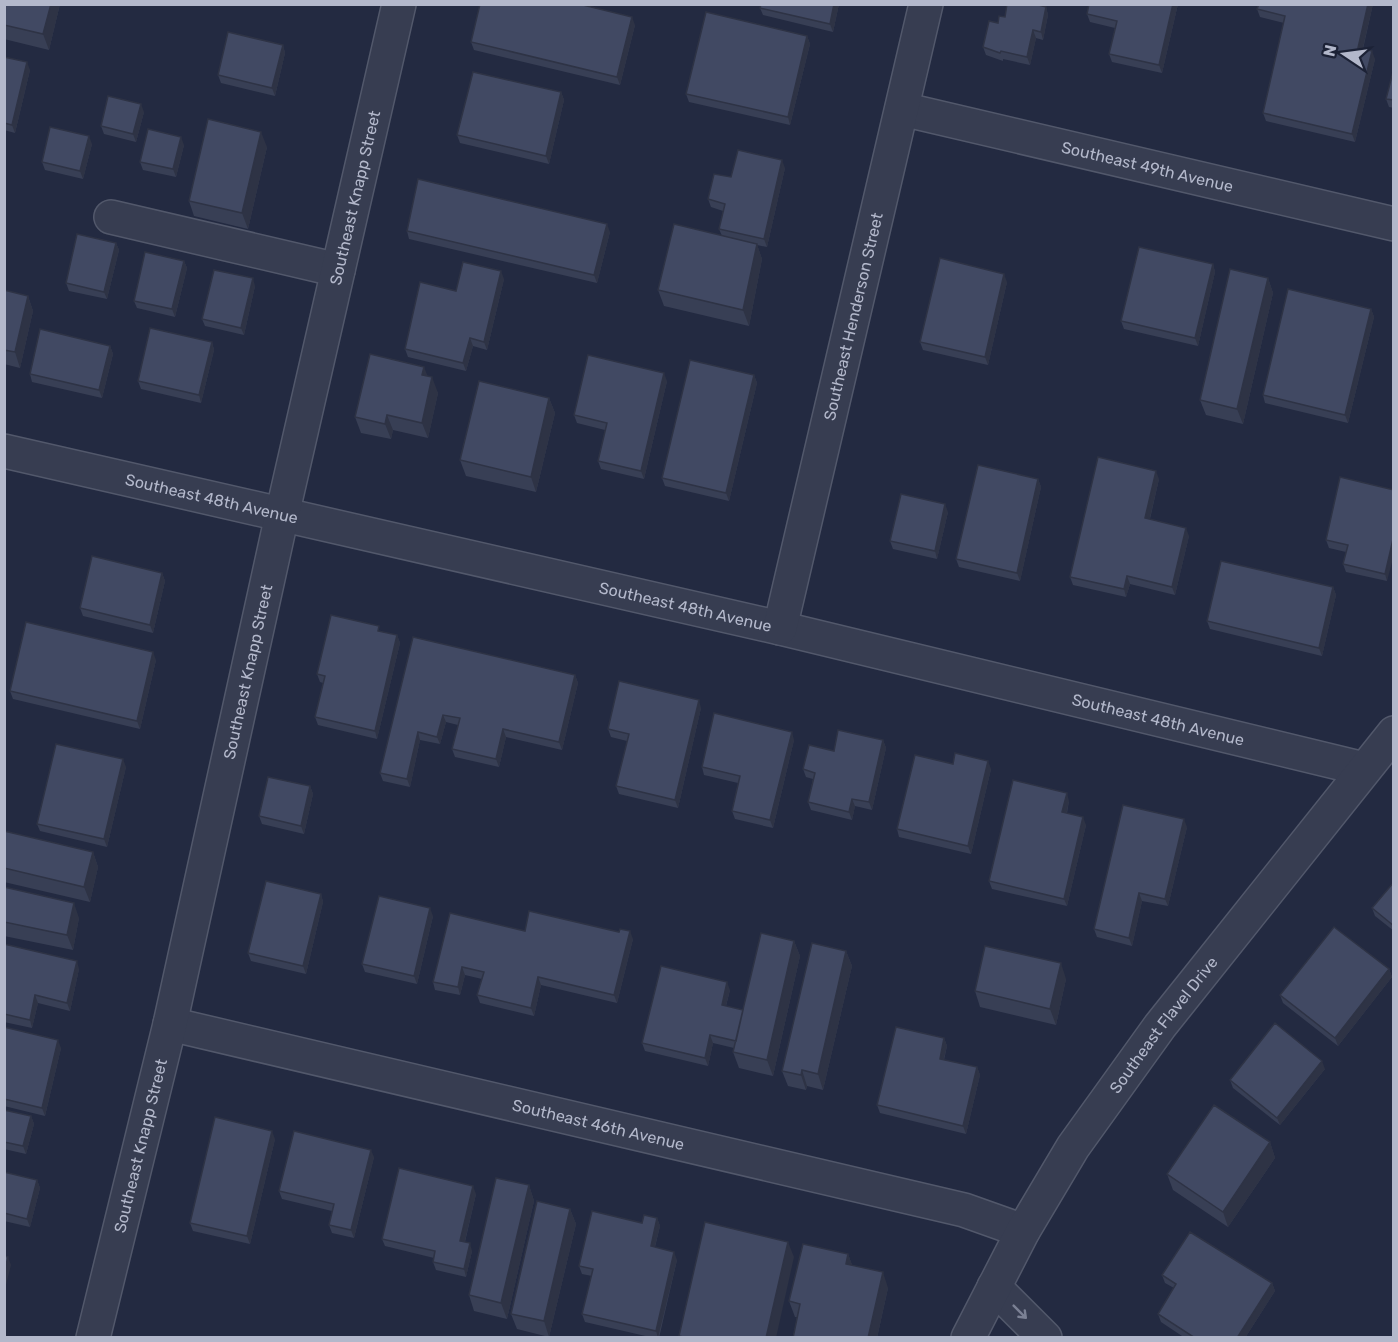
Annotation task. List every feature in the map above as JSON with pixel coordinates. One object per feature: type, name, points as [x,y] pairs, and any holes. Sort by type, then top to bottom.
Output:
[{"type":"street","name":"Southeast Knapp Street","points":[[93,1338],[170,1024],[282,515],[399,4]]},
{"type":"street","name":"Southeast Henderson Street","points":[[780,628],[926,4]]},
{"type":"street","name":"Southeast 49th Avenue","points":[[902,110],[1394,224]]},
{"type":"street","points":[[111,217],[338,270]]},
{"type":"street","name":"Southeast 48th Avenue","points":[[4,451],[780,628],[1364,769]]},
{"type":"street","name":"Southeast Flavel Drive","points":[[968,1338],[1023,1231],[1073,1147],[1160,1026],[1394,733]]},
{"type":"street","name":"Southeast 46th Avenue","points":[[170,1024],[964,1210],[1023,1231]]},
{"type":"street","points":[[994,1287],[1045,1338]]},
{"type":"building","points":[[4,4],[51,4],[43,34],[4,25]]},
{"type":"building","points":[[480,4],[579,4],[632,17],[617,77],[471,42]]},
{"type":"building","points":[[761,4],[834,4],[830,24],[760,8]]},
{"type":"building","points":[[1007,4],[1035,4],[1046,7],[1041,32],[1033,30],[1027,57],[1001,51],[1000,53],[983,47],[989,21],[998,23],[999,16],[1005,17]]},
{"type":"building","points":[[1089,4],[1173,4],[1159,65],[1109,54],[1117,21],[1087,14]]},
{"type":"building","points":[[1259,4],[1368,4],[1358,48],[1372,51],[1352,134],[1263,113],[1285,16],[1257,9]]},
{"type":"building","points":[[706,12],[807,36],[788,117],[686,94]]},
{"type":"building","points":[[228,32],[283,45],[272,88],[218,75]]},
{"type":"building","points":[[4,57],[27,62],[12,125],[4,123]]},
{"type":"building","points":[[1394,68],[1394,100],[1386,99]]},
{"type":"building","points":[[473,72],[561,92],[546,156],[457,135]]},
{"type":"building","points":[[108,96],[141,104],[133,134],[101,126]]},
{"type":"building","points":[[208,119],[261,132],[242,213],[189,201]]},
{"type":"building","points":[[50,127],[89,136],[80,171],[42,162]]},
{"type":"building","points":[[148,129],[181,137],[173,169],[140,162]]},
{"type":"building","points":[[738,150],[782,160],[764,239],[719,229],[725,204],[708,199],[714,174],[731,177]]},
{"type":"building","points":[[418,179],[607,224],[594,275],[407,231]]},
{"type":"building","points":[[674,224],[757,244],[743,310],[658,290]]},
{"type":"building","points":[[77,234],[116,243],[104,292],[66,283]]},
{"type":"building","points":[[1139,247],[1213,264],[1195,338],[1121,321]]},
{"type":"building","points":[[145,252],[184,261],[172,309],[134,301]]},
{"type":"building","points":[[940,258],[1004,274],[985,357],[920,342]]},
{"type":"building","points":[[463,262],[501,271],[484,342],[470,338],[463,363],[405,349],[420,282],[456,291]]},
{"type":"building","points":[[1230,269],[1268,278],[1237,409],[1200,400]]},
{"type":"building","points":[[214,270],[253,278],[241,328],[202,319]]},
{"type":"building","points":[[1288,289],[1371,309],[1345,415],[1263,395]]},
{"type":"building","points":[[4,290],[28,296],[15,352],[4,350]]},
{"type":"building","points":[[150,328],[212,342],[199,395],[138,381]]},
{"type":"building","points":[[40,329],[110,346],[99,390],[30,374]]},
{"type":"building","points":[[370,354],[424,367],[422,375],[432,377],[422,423],[387,415],[385,424],[355,417]]},
{"type":"building","points":[[588,355],[664,373],[641,471],[598,461],[607,423],[574,415]]},
{"type":"building","points":[[690,360],[754,375],[726,493],[662,478]]},
{"type":"building","points":[[479,381],[549,398],[531,477],[460,460]]},
{"type":"building","points":[[1098,457],[1156,471],[1145,518],[1186,528],[1172,587],[1127,576],[1124,589],[1070,577]]},
{"type":"building","points":[[978,465],[1038,479],[1017,573],[956,559]]},
{"type":"building","points":[[1340,477],[1394,490],[1394,535],[1385,574],[1343,564],[1348,545],[1326,540]]},
{"type":"building","points":[[901,494],[945,504],[935,551],[890,541]]},
{"type":"building","points":[[92,556],[162,573],[150,625],[80,608]]},
{"type":"building","points":[[1221,561],[1333,587],[1319,648],[1207,621]]},
{"type":"building","points":[[331,615],[379,626],[378,631],[397,635],[375,731],[315,717],[325,676],[317,674]]},
{"type":"building","points":[[26,622],[153,652],[137,721],[10,691]]},
{"type":"building","points":[[413,637],[575,675],[559,742],[503,729],[496,759],[452,749],[460,718],[443,715],[437,737],[418,732],[407,779],[380,773]]},
{"type":"building","points":[[619,681],[699,700],[675,800],[616,786],[629,734],[608,729]]},
{"type":"building","points":[[714,713],[792,732],[770,820],[732,811],[740,776],[702,767]]},
{"type":"building","points":[[838,730],[883,740],[869,802],[852,799],[849,812],[808,802],[815,773],[803,769],[809,745],[834,751]]},
{"type":"building","points":[[56,744],[123,759],[104,839],[37,824]]},
{"type":"building","points":[[955,753],[988,761],[968,846],[897,829],[915,755],[953,764]]},
{"type":"building","points":[[268,777],[310,786],[301,826],[259,816]]},
{"type":"building","points":[[1013,780],[1067,793],[1062,812],[1083,817],[1064,899],[989,881]]},
{"type":"building","points":[[1123,805],[1184,819],[1165,899],[1139,893],[1129,938],[1094,929]]},
{"type":"building","points":[[4,831],[93,852],[84,887],[4,868]]},
{"type":"building","points":[[266,881],[321,894],[303,966],[248,953]]},
{"type":"building","points":[[1394,882],[1394,926],[1372,908]]},
{"type":"building","points":[[4,887],[74,903],[67,935],[4,922]]},
{"type":"building","points":[[379,896],[430,908],[414,976],[362,964]]},
{"type":"building","points":[[529,911],[619,932],[620,929],[630,931],[614,995],[538,977],[531,1008],[477,995],[484,972],[462,967],[458,987],[433,982],[450,913],[525,931]]},
{"type":"building","points":[[1334,927],[1389,969],[1335,1038],[1280,995]]},
{"type":"building","points":[[761,933],[794,941],[767,1060],[733,1052]]},
{"type":"building","points":[[812,943],[846,951],[818,1074],[802,1070],[801,1075],[782,1071]]},
{"type":"building","points":[[4,944],[77,961],[67,1003],[35,995],[30,1020],[4,1014]]},
{"type":"building","points":[[985,946],[1061,963],[1050,1009],[975,991]]},
{"type":"building","points":[[661,966],[727,982],[722,1005],[743,1010],[736,1041],[710,1035],[705,1058],[642,1043]]},
{"type":"building","points":[[1275,1023],[1322,1061],[1277,1118],[1230,1080]]},
{"type":"building","points":[[4,1027],[58,1040],[42,1108],[4,1099]]},
{"type":"building","points":[[896,1027],[944,1038],[940,1059],[977,1067],[963,1126],[877,1105]]},
{"type":"building","points":[[1214,1105],[1270,1142],[1223,1212],[1167,1174]]},
{"type":"building","points":[[4,1110],[31,1116],[23,1146],[4,1142]]},
{"type":"building","points":[[215,1117],[272,1131],[247,1236],[190,1223]]},
{"type":"building","points":[[294,1131],[371,1150],[351,1230],[329,1225],[334,1204],[279,1191]]},
{"type":"building","points":[[399,1168],[473,1186],[460,1241],[470,1243],[464,1269],[433,1262],[435,1251],[382,1239]]},
{"type":"building","points":[[4,1172],[37,1180],[27,1219],[4,1213]]},
{"type":"building","points":[[496,1178],[529,1185],[501,1303],[469,1295]]},
{"type":"building","points":[[537,1201],[570,1209],[544,1321],[511,1314]]},
{"type":"building","points":[[592,1211],[642,1223],[644,1215],[657,1218],[651,1246],[674,1252],[656,1331],[582,1314],[593,1269],[579,1266]]},
{"type":"building","points":[[705,1222],[788,1242],[766,1338],[687,1338],[679,1336]]},
{"type":"building","points":[[1190,1232],[1272,1283],[1237,1338],[1195,1338],[1158,1314],[1176,1284],[1162,1275]]},
{"type":"building","points":[[803,1244],[848,1254],[846,1264],[883,1272],[868,1338],[793,1338],[800,1304],[789,1301]]},
{"type":"building","points":[[4,1256],[8,1257],[4,1273]]}]
